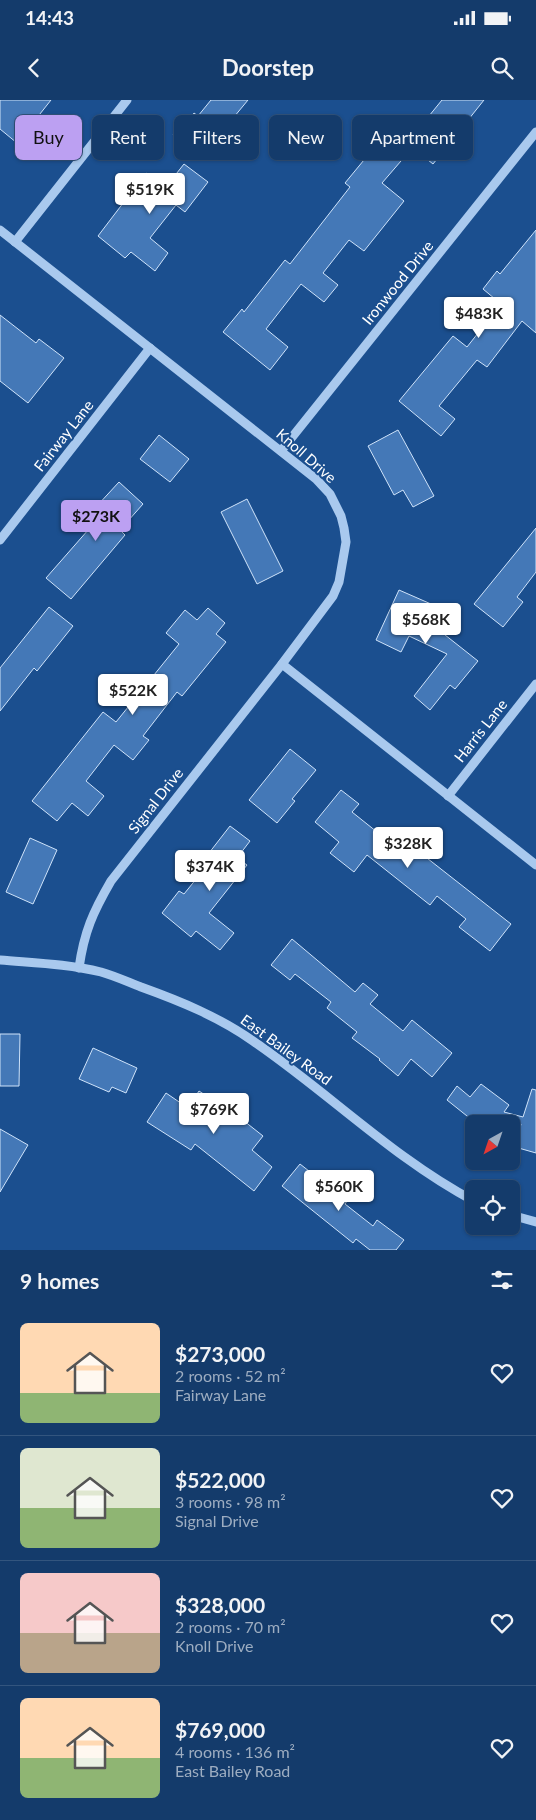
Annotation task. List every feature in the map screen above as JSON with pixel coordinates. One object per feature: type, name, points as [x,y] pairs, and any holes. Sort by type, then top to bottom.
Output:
[{"type":"street","points":[[16,242],[127,100]]},
{"type":"street","name":"Ironwood Drive","points":[[282,451],[536,132]]},
{"type":"street","name":"Knoll Drive","points":[[0,230],[282,451],[316,479],[330,494],[341,516],[346,542],[339,582],[332,596],[282,664]]},
{"type":"street","name":"Fairway Lane","points":[[0,540],[150,348]]},
{"type":"street","points":[[282,664],[536,865]]},
{"type":"street","name":"Signal Drive","points":[[79,968],[85,933],[96,906],[111,881],[282,664]]},
{"type":"street","name":"Harris Lane","points":[[448,796],[536,684]]},
{"type":"street","name":"East Bailey Road","points":[[0,960],[79,968],[103,973],[179,1000],[223,1022],[252,1040],[402,1156],[446,1186],[465,1196]]},
{"type":"street","points":[[520,1218],[536,1222]]},
{"type":"building","points":[[0,100],[51,100],[39,115],[15,115],[15,141],[0,129]]},
{"type":"building","points":[[211,100],[248,100],[236,115],[199,115]]},
{"type":"building","points":[[442,100],[484,100],[472,115],[430,115]]},
{"type":"building","points":[[364,160],[400,160],[401,161],[382,183],[404,201],[364,251],[349,240],[323,273],[338,285],[324,302],[301,284],[266,329],[288,347],[270,370],[223,332],[242,309],[244,312],[285,260],[290,264],[350,187],[345,183]]},
{"type":"building","points":[[428,160],[436,160],[433,164]]},
{"type":"building","points":[[184,164],[208,182],[185,212],[176,205],[150,238],[168,253],[155,271],[131,252],[125,258],[98,236],[146,173],[165,188]]},
{"type":"building","points":[[536,230],[536,333],[522,321],[487,367],[477,360],[439,406],[455,419],[441,436],[399,401],[453,336],[467,347],[501,304],[483,289],[497,271],[500,274]]},
{"type":"building","points":[[0,315],[36,343],[39,339],[64,358],[28,403],[0,381]]},
{"type":"building","points":[[398,430],[434,496],[413,507],[403,490],[394,495],[368,446]]},
{"type":"building","points":[[159,435],[189,459],[170,482],[140,459]]},
{"type":"building","points":[[119,482],[143,504],[120,530],[125,535],[71,599],[46,578],[103,513],[96,507]]},
{"type":"building","points":[[247,499],[283,571],[257,584],[221,512]]},
{"type":"building","points":[[536,528],[536,572],[517,597],[523,602],[503,627],[474,604]]},
{"type":"building","points":[[399,590],[431,604],[429,607],[442,613],[435,627],[478,661],[455,689],[450,685],[430,710],[414,696],[447,654],[409,636],[401,652],[376,640]]},
{"type":"building","points":[[49,607],[73,626],[37,671],[34,668],[0,711],[0,668]]},
{"type":"building","points":[[208,608],[225,623],[216,634],[226,642],[182,696],[177,692],[143,736],[149,740],[133,760],[114,745],[86,781],[104,796],[88,816],[72,803],[57,821],[32,801],[103,712],[116,722],[179,644],[166,633],[185,610],[197,620]]},
{"type":"building","points":[[290,749],[316,770],[292,799],[295,801],[277,823],[249,800]]},
{"type":"building","points":[[341,790],[359,804],[352,812],[397,848],[404,840],[511,924],[490,951],[459,927],[466,919],[437,896],[430,905],[367,855],[354,872],[330,853],[339,842],[315,822]]},
{"type":"building","points":[[230,826],[250,841],[237,858],[247,865],[209,913],[234,933],[220,950],[196,931],[191,937],[162,913],[179,891],[184,894],[214,857],[209,853]]},
{"type":"building","points":[[30,838],[57,850],[33,904],[6,892]]},
{"type":"building","points":[[292,939],[355,992],[363,983],[378,995],[370,1004],[403,1031],[412,1020],[452,1053],[432,1077],[411,1059],[398,1076],[380,1059],[352,1038],[357,1032],[327,1008],[331,1002],[295,974],[290,980],[271,965]]},
{"type":"building","points":[[0,1034],[20,1034],[19,1086],[0,1086]]},
{"type":"building","points":[[93,1048],[137,1068],[126,1093],[112,1087],[109,1092],[79,1079]]},
{"type":"building","points":[[481,1084],[509,1105],[504,1112],[515,1115],[466,1115],[447,1100],[457,1086],[470,1097]]},
{"type":"building","points":[[532,1089],[536,1090],[536,1153],[520,1148],[520,1116],[523,1117]]},
{"type":"building","points":[[199,1091],[239,1117],[263,1136],[252,1150],[272,1167],[254,1191],[195,1144],[191,1150],[147,1122],[166,1093],[188,1108]]},
{"type":"building","points":[[0,1129],[28,1145],[0,1192]]},
{"type":"building","points":[[300,1164],[347,1201],[345,1204],[373,1226],[377,1220],[404,1240],[396,1250],[370,1250],[356,1239],[353,1243],[282,1186]]}]
